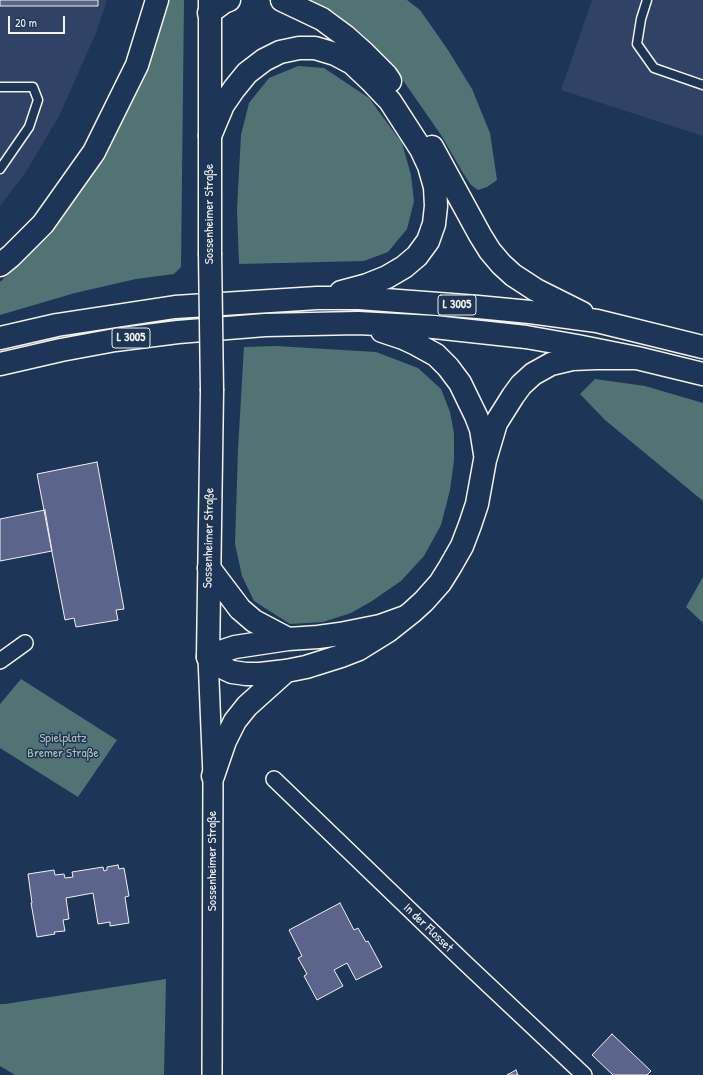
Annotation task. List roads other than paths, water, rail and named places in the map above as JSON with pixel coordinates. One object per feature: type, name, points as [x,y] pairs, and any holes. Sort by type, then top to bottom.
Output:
[{"type":"main road","points":[[0,265],[43,224],[94,152],[137,65],[157,0]]},
{"type":"main road","points":[[210,6],[229,0]]},
{"type":"main road","points":[[282,0],[322,20],[345,36],[386,75],[415,118],[440,160],[490,252],[513,275],[536,290],[597,321]]},
{"type":"main road","name":"Sossenheimer Straße","points":[[208,657],[212,391],[210,253],[210,6]]},
{"type":"main road","points":[[210,136],[223,105],[247,73],[264,60],[280,52],[299,48],[315,48],[335,54],[352,63],[372,81],[390,101],[421,149],[429,166],[435,187],[436,206],[434,224],[428,241],[417,256],[404,267],[386,277],[367,285],[317,298]]},
{"type":"main road","name":"L 3005","points":[[0,338],[57,325],[175,307],[317,298],[359,298],[437,303],[530,312],[597,321],[703,347]]},
{"type":"main road","points":[[358,324],[403,338],[416,344],[436,355],[448,367],[460,383],[479,422],[485,460]]},
{"type":"main road","name":"L 3005","points":[[0,364],[61,350],[115,340],[178,332],[265,325],[358,324],[434,327],[526,337],[637,358],[703,374]]},
{"type":"main road","points":[[405,617],[357,632],[288,639],[234,647],[208,657],[218,666],[232,672],[260,674],[286,671],[306,667],[341,656],[358,649],[388,631],[405,617],[424,601],[440,583],[462,546],[477,504],[485,460],[496,423],[521,384],[533,374],[551,364],[572,359],[637,358]]},
{"type":"main road","points":[[209,568],[240,609],[254,621],[288,639]]},
{"type":"main road","points":[[213,776],[225,741],[235,721],[247,706],[286,671]]},
{"type":"street","points":[[0,661],[25,644]]},
{"type":"street","name":"Sossenheimer Straße","points":[[208,657],[213,776],[212,1075]]},
{"type":"street","name":"In der Flosset","points":[[274,779],[584,1075]]},
{"type":"lane","points":[[647,0],[641,19],[637,44],[654,68],[703,85]]},
{"type":"lane","points":[[0,87],[33,87],[38,100],[29,127],[0,169]]},
{"type":"park label","name":"Spielplatz Bremer Straße","points":[[63,746]]}]
